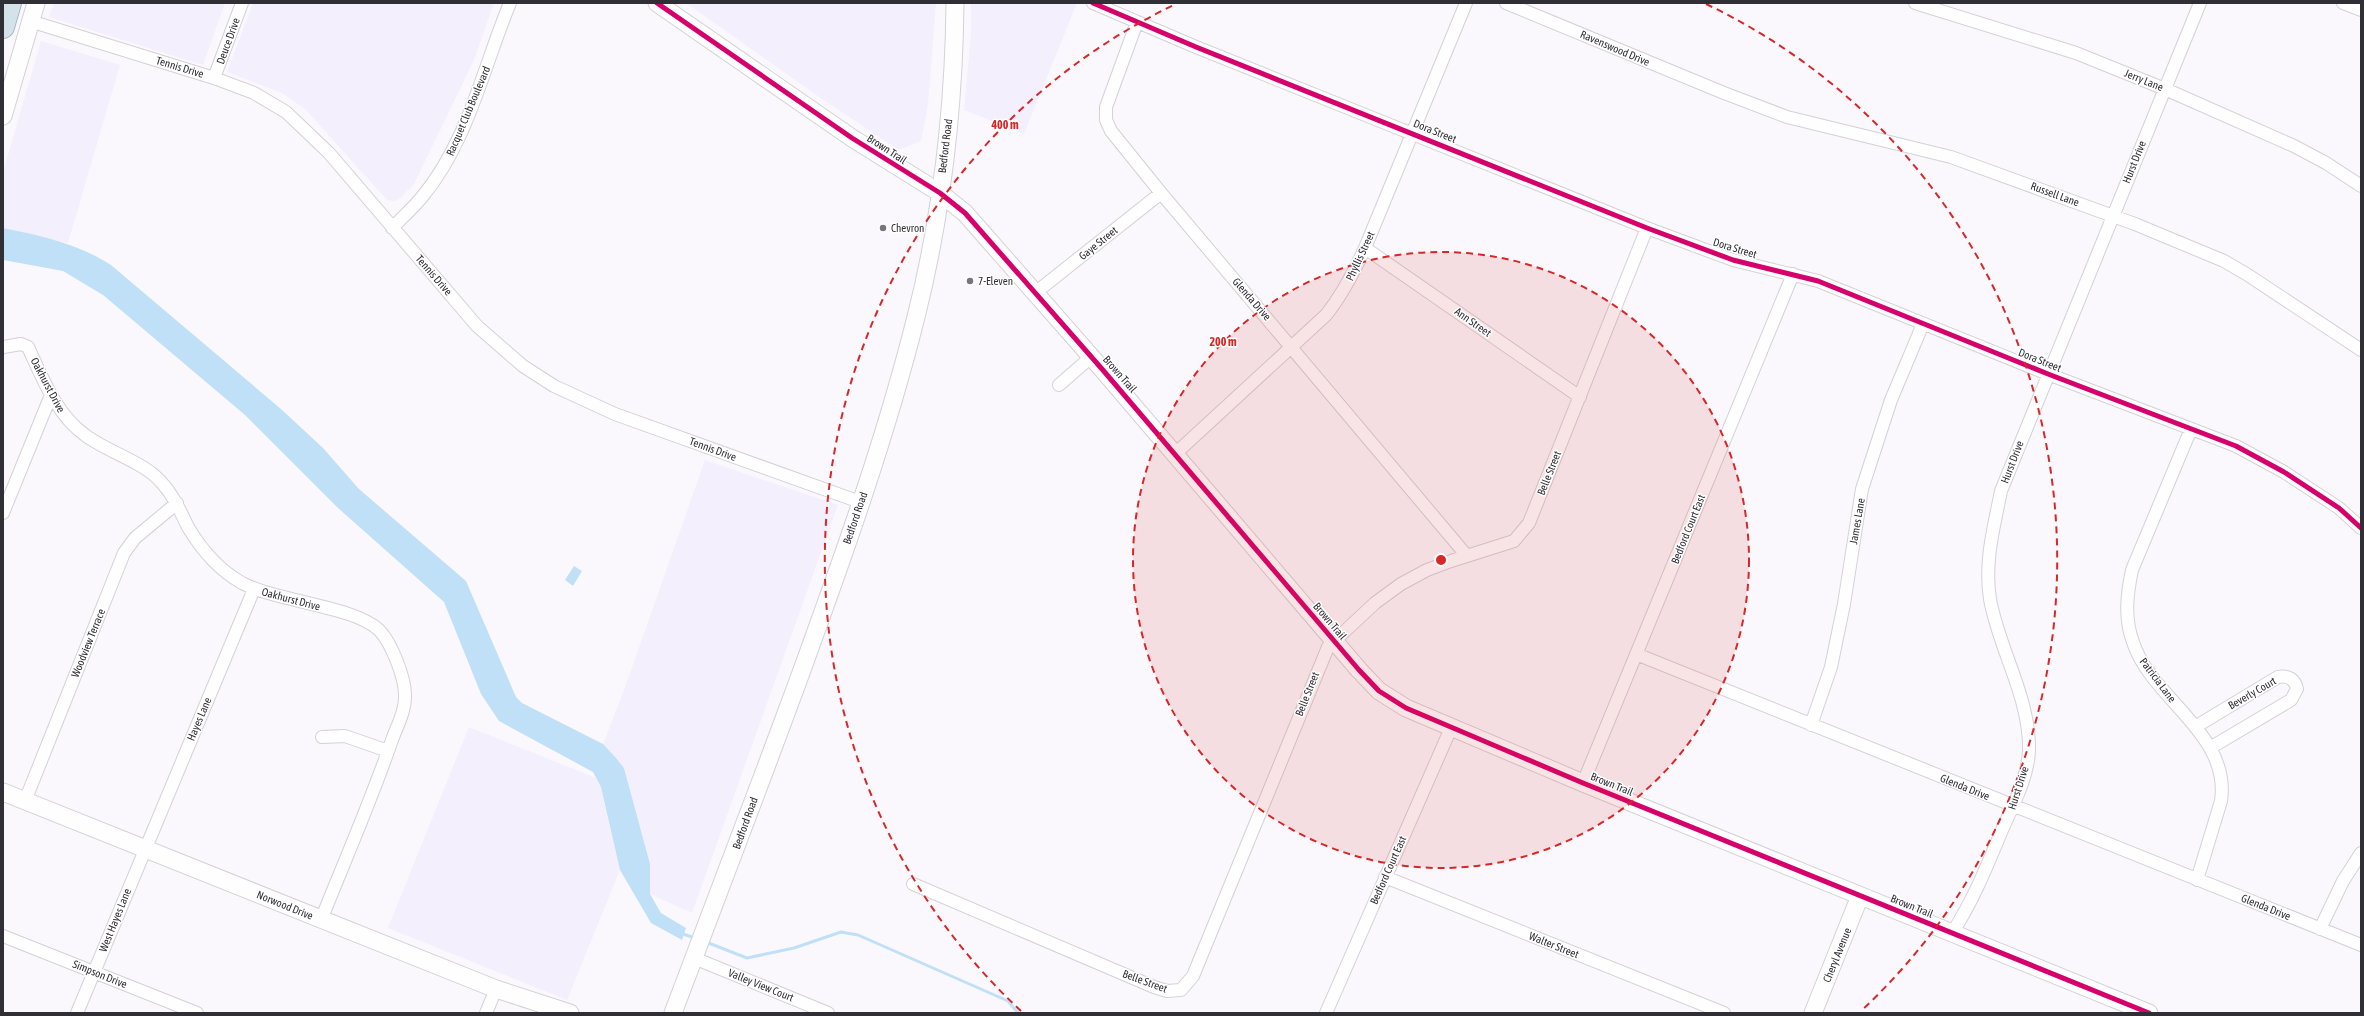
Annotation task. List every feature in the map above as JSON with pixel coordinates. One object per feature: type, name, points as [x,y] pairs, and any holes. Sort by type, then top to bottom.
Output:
[{"type":"highway","points":[[3,27],[10,3]]},
{"type":"street","points":[[3,116],[36,3]]},
{"type":"street","name":"Deuce Drive","points":[[214,78],[242,3]]},
{"type":"street","name":"Racquet Club Boulevard","points":[[392,228],[422,197],[441,170],[458,140],[486,72],[510,3]]},
{"type":"street","name":"Brown Trail","points":[[657,3],[852,138],[940,193],[965,214],[1091,357],[1334,641],[1379,691],[1406,708],[1451,728],[1952,933],[2118,1007],[2150,1013]]},
{"type":"street","name":"Bedford Road","points":[[673,1013],[819,621],[886,423],[918,311],[940,193],[949,120],[956,3]]},
{"type":"street","name":"Dora Street","points":[[1093,3],[1647,228],[1733,260],[1818,281],[2048,374],[2236,446],[2284,472],[2339,508],[2361,528]]},
{"type":"street","name":"Phyllis Street","points":[[1175,454],[1326,315],[1336,302],[1354,272],[1365,248],[1466,3]]},
{"type":"street","name":"Ravenswood Drive","points":[[1506,3],[1724,94]]},
{"type":"street","name":"Jerry Lane","points":[[1915,3],[2076,52],[2165,89],[2294,146],[2326,163],[2361,186]]},
{"type":"street","name":"Hurst Drive","points":[[1952,933],[1968,909],[2013,806],[2023,780],[2029,751],[2027,723],[1994,617],[1988,574],[1989,554],[2001,491],[2112,215],[2200,3]]},
{"type":"street","points":[[2343,3],[2361,10]]},
{"type":"street","name":"Tennis Drive","points":[[30,21],[214,78],[254,93],[286,112],[329,153],[392,228],[491,339],[523,366],[554,386],[615,414],[860,502]]},
{"type":"street","name":"Glenda Drive","points":[[1137,22],[1108,97],[1106,120],[1111,131],[1161,193],[1292,346],[1467,556]]},
{"type":"street","name":"Russell Lane","points":[[1724,94],[1787,117],[1951,157],[2112,215],[2224,261],[2248,275],[2361,350]]},
{"type":"street","name":"Gaye Street","points":[[1035,293],[1161,193]]},
{"type":"street","name":"Belle Street","points":[[913,884],[1154,987],[1167,991],[1181,990],[1193,976],[1324,654],[1334,641],[1375,603],[1401,584],[1427,570],[1514,541],[1523,533],[1529,523],[1647,228]]},
{"type":"street","name":"Ann Street","points":[[1365,248],[1580,397]]},
{"type":"street","name":"Bedford Court East","points":[[1583,783],[1793,274]]},
{"type":"street","name":"James Lane","points":[[1811,725],[1831,667],[1844,604],[1862,489],[1891,400],[1923,324]]},
{"type":"street","name":"Oakhurst Drive","points":[[3,347],[21,344],[28,348],[60,412],[86,436],[161,481],[177,503],[188,527],[212,559],[227,573],[254,589],[346,614],[368,622],[379,630],[397,663],[406,694],[404,705],[388,751],[321,920]]},
{"type":"street","points":[[1059,385],[1091,357]]},
{"type":"street","points":[[3,513],[51,395]]},
{"type":"street","name":"Patricia Lane","points":[[2191,429],[2132,570],[2128,589],[2127,610],[2133,644],[2146,668],[2195,727],[2210,748],[2219,766],[2223,787],[2215,827],[2197,880]]},
{"type":"street","name":"Woodview Terrace","points":[[25,801],[124,554],[135,538],[177,503]]},
{"type":"street","name":"Hayes Lane","points":[[144,849],[254,589]]},
{"type":"street","name":"Glenda Drive","points":[[1636,654],[2197,880],[2361,944]]},
{"type":"street","name":"Beverly Court","points":[[2195,727],[2278,678],[2286,677],[2294,681],[2297,689],[2291,700],[2210,748]]},
{"type":"street","name":"Bedford Court East","points":[[1326,1013],[1451,728]]},
{"type":"street","points":[[322,737],[345,736],[388,751]]},
{"type":"street","name":"Norwood Drive","points":[[3,792],[496,989],[570,1013]]},
{"type":"street","name":"West Hayes Lane","points":[[77,1013],[144,849]]},
{"type":"street","points":[[2320,929],[2343,882],[2361,853]]},
{"type":"street","name":"Walter Street","points":[[1385,877],[1724,1013]]},
{"type":"street","name":"Cheryl Avenue","points":[[1813,1013],[1860,896]]},
{"type":"street","name":"Simpson Drive","points":[[3,936],[197,1013]]},
{"type":"street","name":"Valley View Court","points":[[698,947],[828,1013]]},
{"type":"street","points":[[486,1013],[496,989]]},
{"type":"shaded area","points":[[54,3],[225,3],[203,65],[49,17]]},
{"type":"shaded area","points":[[253,3],[494,3],[474,60],[414,184],[399,199],[395,201],[387,200],[305,109],[282,93],[227,72]]},
{"type":"shaded area","points":[[686,3],[936,3],[928,105],[921,141],[899,150],[825,101]]},
{"type":"shaded area","points":[[971,3],[1077,3],[1024,134],[964,110],[971,33]]},
{"type":"shaded area","points":[[41,41],[120,65],[68,243],[3,228],[3,172]]},
{"type":"shaded area","points":[[705,460],[838,505],[692,913],[650,894],[650,864],[624,768],[603,744],[623,693]]},
{"type":"shaded area","points":[[469,727],[596,778],[601,787],[620,870],[567,1000],[388,928]]},
{"type":"water","points":[[3,228],[58,241],[85,251],[111,265],[281,409],[323,448],[359,489],[466,581],[516,697],[522,703],[603,744],[624,768],[650,864],[650,894],[661,913],[686,928],[682,940],[651,923],[620,870],[601,787],[593,772],[499,721],[481,694],[444,602],[338,508],[245,415],[103,295],[63,271],[3,260]]},
{"type":"water","points":[[574,566],[582,571],[573,586],[565,580]]},
{"type":"waterway","points":[[706,942],[747,958],[794,948],[841,932],[858,935],[1008,1001],[1018,1013]]},
{"type":"waterway","points":[[680,933],[695,938]]},
{"type":"cycle path","points":[[657,3],[852,138],[940,193],[965,213],[1102,369],[1359,670],[1379,691],[1406,708],[1583,783],[2149,1013]]},
{"type":"cycle path","points":[[1093,3],[1196,47],[1647,228],[1733,260],[1818,281],[2048,374],[2236,446],[2284,472],[2339,508],[2361,528]]},
{"type":"place","name":"Chevron","points":[[883,228]]},
{"type":"place","name":"7-Eleven","points":[[970,281]]}]
